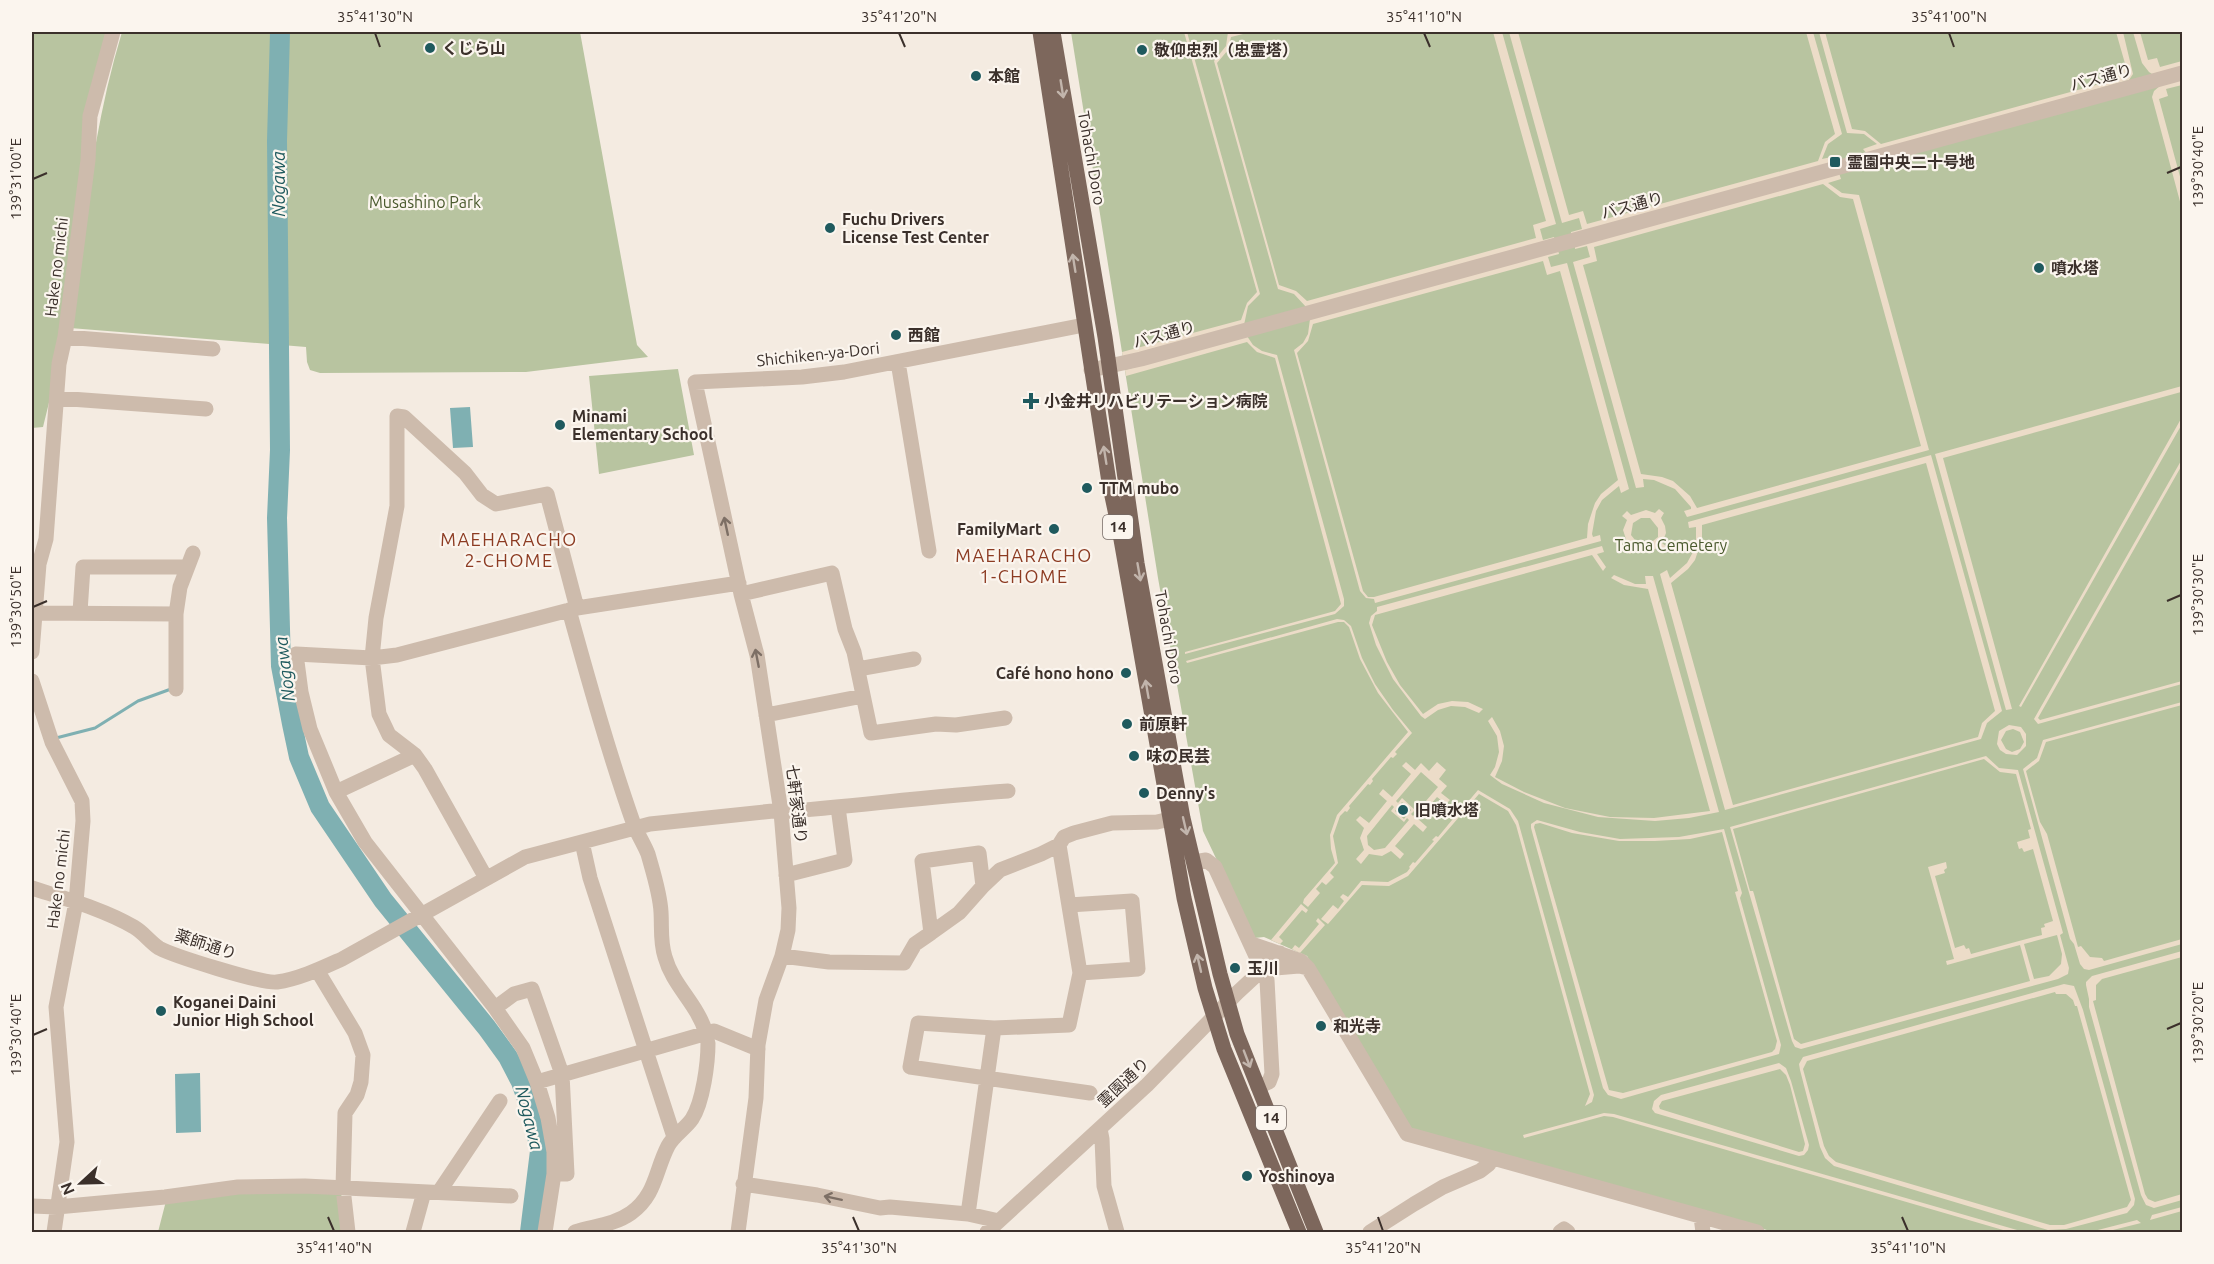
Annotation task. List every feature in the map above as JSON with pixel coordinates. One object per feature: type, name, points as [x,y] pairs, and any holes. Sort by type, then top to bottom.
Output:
[{"type":"main road","name":"Tohachi Doro","points":[[1040,32],[1109,482],[1184,898],[1214,1019],[1299,1233]]},
{"type":"main road","name":"Tohachi Doro","points":[[1053,32],[1109,367],[1145,609],[1183,818],[1228,1003],[1258,1087],[1317,1233]]},
{"type":"main road","points":[[1085,328],[1090,331],[1095,325],[1090,293],[1089,244]]},
{"type":"street","name":"Hake no michi","points":[[32,652],[35,564],[46,539],[60,364],[88,160],[90,116],[113,32]]},
{"type":"street","name":"バス通り","points":[[1091,370],[1109,367],[2182,73]]},
{"type":"street","name":"Shichiken-ya-Dori","points":[[695,382],[801,376],[898,362],[1085,328]]},
{"type":"street","points":[[65,337],[213,349]]},
{"type":"street","points":[[898,362],[929,551]]},
{"type":"street","name":"七軒家通り","points":[[695,382],[757,655],[782,812],[789,908],[788,930],[782,956],[766,1000],[758,1049],[756,1098],[738,1233]]},
{"type":"street","points":[[57,398],[206,408]]},
{"type":"street","points":[[486,878],[425,769],[415,755],[389,735],[379,714],[372,658],[376,618],[397,506],[397,416],[404,417],[465,473],[482,495],[496,504],[547,494],[590,687],[656,885],[661,911],[664,956],[672,976],[698,1011],[707,1038],[707,1071],[698,1106],[692,1119],[668,1146],[649,1196],[630,1214],[607,1225],[575,1233]]},
{"type":"street","points":[[176,689],[176,614],[180,587],[193,553]]},
{"type":"street","points":[[80,612],[83,567],[186,567]]},
{"type":"street","points":[[545,1233],[554,1174],[554,1152],[537,1082],[523,1048],[495,1008],[365,842],[336,792],[310,729],[301,692],[296,654],[372,658],[397,655],[573,609],[740,588],[832,573],[844,629],[854,652],[871,733],[1005,718]]},
{"type":"street","points":[[35,613],[176,614]]},
{"type":"street","points":[[858,669],[914,659]]},
{"type":"street","name":"Hake no michi","points":[[32,681],[36,712],[82,801],[83,821],[76,902],[56,1007],[67,1142],[54,1233]]},
{"type":"street","points":[[766,716],[863,696]]},
{"type":"street","points":[[336,792],[415,755]]},
{"type":"street","points":[[348,1233],[343,1188],[345,1113],[357,1095],[361,1082],[363,1055],[355,1033],[317,970],[382,937],[525,857],[635,827],[739,814],[1008,791]]},
{"type":"street","points":[[786,874],[844,860],[838,807]]},
{"type":"street","points":[[782,956],[829,962],[904,963],[915,944],[959,913],[1000,870],[1059,845],[1064,837],[1103,824],[1170,819]]},
{"type":"street","points":[[582,842],[590,878],[674,1137]]},
{"type":"street","points":[[1059,845],[1080,974],[1070,1025],[994,1028],[918,1023],[910,1067],[1090,1093]]},
{"type":"street","points":[[931,933],[922,861],[979,853],[983,886]]},
{"type":"street","points":[[1194,862],[1206,860],[1215,867],[1267,980],[1272,1074],[1269,1082],[1258,1087]]},
{"type":"street","name":"薬師通り","points":[[32,888],[76,902],[135,928],[157,947],[171,954],[211,966],[276,982],[317,970]]},
{"type":"street","points":[[1069,905],[1132,901],[1138,969],[1080,974]]},
{"type":"street","points":[[1252,944],[1301,961],[1308,968],[1407,1134],[1491,1158],[1702,1225],[1757,1233]]},
{"type":"street","name":"霊園通り","points":[[987,1233],[1100,1129],[1280,953]]},
{"type":"street","points":[[1263,969],[1299,966],[1308,968]]},
{"type":"street","points":[[495,1008],[514,994],[532,989],[562,1074],[567,1174],[554,1174]]},
{"type":"street","points":[[968,1214],[994,1028]]},
{"type":"street","points":[[537,1082],[646,1050],[707,1038],[714,1031],[758,1049]]},
{"type":"street","points":[[413,1233],[431,1192],[500,1101]]},
{"type":"street","points":[[1100,1129],[1104,1186],[1117,1233]]},
{"type":"street","points":[[1370,1233],[1443,1187],[1480,1171],[1489,1164],[1491,1158]]},
{"type":"street","points":[[743,1184],[817,1195],[880,1208],[968,1214],[999,1221]]},
{"type":"street","points":[[32,1206],[57,1207],[165,1197],[238,1187],[305,1186],[511,1196]]},
{"type":"street","points":[[1560,1233],[1564,1228],[1568,1233]]},
{"type":"green space","points":[[32,32],[110,32],[57,370],[43,427],[32,428]]},
{"type":"green space","name":"Musashino Park","points":[[122,32],[580,32],[637,345],[648,357],[526,372],[320,373],[310,370],[306,347],[70,328],[96,141]]},
{"type":"green space","name":"Tama Cemetery","points":[[1071,32],[2182,32],[2182,1232],[1774,1232],[1412,1131],[1307,956],[1264,937],[1254,938],[1203,831],[1158,578]]},
{"type":"green space","points":[[678,369],[694,455],[599,474],[589,376]]},
{"type":"green space","points":[[341,1191],[345,1232],[158,1232],[166,1201],[203,1194]]},
{"type":"shaded area","points":[[1184,32],[1187,32],[1260,294],[1248,306],[1244,325],[1123,358],[1122,352],[1241,320],[1247,303],[1257,292]]},
{"type":"shaded area","points":[[1228,32],[1251,32],[1231,37],[1228,50],[1217,63],[1279,285],[1296,291],[1307,301],[1536,238],[1533,225],[1546,221],[1493,32],[1502,32],[1556,224],[1540,229],[1543,240],[1554,237],[1555,240],[1307,308],[1294,294],[1278,289],[1214,61],[1226,46]]},
{"type":"shaded area","points":[[1509,32],[1518,32],[1569,215],[1583,211],[1587,224],[1818,161],[1825,142],[1835,134],[1806,32],[1813,32],[1842,134],[1828,144],[1822,159],[1836,156],[1836,163],[1571,235],[1571,232],[1582,229],[1579,218],[1562,223]]},
{"type":"shaded area","points":[[1819,32],[1825,32],[1852,129],[1865,131],[1881,144],[2118,79],[2116,70],[2126,67],[2116,32],[2123,32],[2133,74],[2129,80],[1867,154],[1863,149],[1877,144],[1864,134],[1847,133]]},
{"type":"shaded area","points":[[2133,32],[2140,32],[2148,60],[2157,58],[2160,67],[2182,61],[2182,67],[2152,74],[2149,72],[2142,63]]},
{"type":"shaded area","points":[[2182,79],[2182,85],[2166,89],[2168,96],[2159,99],[2182,184],[2182,209],[2152,97],[2154,91],[2161,85]]},
{"type":"shaded area","points":[[1839,173],[1841,179],[1828,183],[1842,193],[1859,195],[1929,450],[1687,517],[1684,511],[1691,507],[1675,489],[1654,480],[1643,479],[1644,487],[1636,488],[1573,262],[1590,257],[1587,246],[1575,249],[1575,246]],"holes":[[[1823,184],[1840,197],[1853,199],[1921,446],[1697,508],[1690,496],[1673,481],[1641,474],[1583,265],[1597,261],[1594,247]]]},
{"type":"shaded area","points":[[1558,250],[1559,254],[1548,257],[1551,267],[1567,263],[1629,489],[1621,493],[1619,486],[1602,500],[1596,511],[1592,534],[1593,537],[1600,535],[1601,541],[1375,603],[1374,599],[1366,598],[1360,591],[1294,350],[1303,343],[1308,334],[1310,319]],"holes":[[[1543,261],[1547,275],[1560,271],[1618,480],[1601,494],[1595,503],[1588,524],[1587,538],[1368,597],[1363,591],[1297,353],[1308,341],[1313,324]]]},
{"type":"shaded area","points":[[1247,336],[1253,345],[1262,351],[1277,355],[1344,599],[1344,606],[1335,614],[1185,654],[1185,652],[1335,611],[1341,604],[1275,358],[1257,352],[1247,342],[1126,376],[1125,370]]},
{"type":"shaded area","points":[[2182,386],[2182,395],[2181,392],[1943,458],[2012,709],[2006,710],[1935,454]]},
{"type":"shaded area","points":[[2182,417],[2182,424],[2021,707],[2019,706]]},
{"type":"shaded area","points":[[1931,455],[2002,711],[1987,723],[1981,739],[1725,810],[1660,574],[1667,570],[1670,578],[1687,563],[1693,552],[1696,527],[1689,528],[1688,522]],"holes":[[[1926,463],[1995,711],[1982,723],[1978,737],[1733,805],[1671,583],[1695,560],[1702,539],[1702,525]]]},
{"type":"shaded area","points":[[2182,459],[2182,465],[2038,718],[2040,720],[2182,681],[2182,684],[2038,724],[2034,719]]},
{"type":"shaded area","points":[[1659,509],[1664,513],[1661,518],[1666,533],[1662,543],[1667,547],[1662,552],[1658,548],[1643,553],[1634,550],[1630,554],[1624,550],[1628,545],[1623,530],[1627,520],[1622,516],[1627,511],[1631,515],[1646,510],[1655,513]],"holes":[[[1641,518],[1650,518],[1658,528],[1658,537],[1648,545],[1639,545],[1631,535],[1633,523]]]},
{"type":"shaded area","points":[[1602,546],[1604,552],[1597,554],[1606,567],[1603,571],[1592,555],[1375,615],[1372,625],[1387,662],[1400,685],[1423,714],[1438,704],[1452,701],[1468,702],[1483,709],[1479,713],[1465,707],[1451,706],[1438,710],[1425,719],[1421,716],[1393,679],[1376,645],[1369,623],[1377,607]]},
{"type":"shaded area","points":[[1614,575],[1635,584],[1646,584],[1645,576],[1653,576],[1719,812],[1655,821],[1598,817],[1544,803],[1502,784],[1490,775],[1499,752],[1497,736],[1488,721],[1492,717],[1500,731],[1504,746],[1502,761],[1495,777],[1524,792],[1565,808],[1610,817],[1654,818],[1710,811],[1648,589],[1624,585],[1611,578]]},
{"type":"shaded area","points":[[1337,619],[1344,620],[1351,626],[1362,658],[1375,684],[1412,733],[1395,752],[1397,754],[1391,757],[1372,779],[1370,785],[1368,784],[1349,806],[1347,812],[1345,811],[1340,816],[1333,836],[1338,863],[1330,873],[1334,877],[1326,885],[1322,882],[1316,889],[1320,893],[1308,907],[1303,903],[1304,899],[1335,863],[1330,835],[1337,815],[1408,732],[1378,693],[1360,659],[1349,627],[1344,622],[1187,663],[1186,661]]},
{"type":"shaded area","points":[[2182,702],[2182,705],[2046,742],[2039,761],[2026,771],[2040,822],[2047,834],[2078,947],[2081,946],[2090,957],[2102,958],[2104,961],[2182,939],[2182,944],[2089,970],[2084,969],[2070,939],[2023,769],[2037,758],[2043,740]]},
{"type":"shaded area","points":[[2009,725],[2021,727],[2026,734],[2026,746],[2017,755],[2006,754],[1997,744],[1999,731]],"holes":[[[2013,729],[2020,732],[2024,742],[2020,749],[2012,752],[2006,749],[2001,740],[2006,731]]]},
{"type":"shaded area","points":[[1986,756],[1999,768],[2018,770],[2063,933],[2060,935],[2069,968],[2068,974],[2058,979],[1801,1049],[1795,1047],[1730,827]],"holes":[[[1984,759],[2000,772],[2016,774],[2031,829],[2028,830],[2030,838],[2017,842],[2019,849],[2022,848],[2024,852],[2033,849],[2053,921],[2044,924],[2045,927],[2041,928],[2042,935],[1971,954],[1969,948],[1966,949],[1964,945],[1955,948],[1935,876],[1945,873],[1946,862],[1928,867],[1954,959],[1946,961],[1947,965],[2020,945],[2030,981],[1801,1044],[1794,1039],[1754,894],[1750,891],[1733,829]],[[2057,935],[2062,954],[2061,964],[2049,976],[2034,979],[2024,944]]]},
{"type":"shaded area","points":[[1406,762],[1415,770],[1421,763],[1429,771],[1437,762],[1446,770],[1439,779],[1447,786],[1441,793],[1450,800],[1446,804],[1437,797],[1418,819],[1427,827],[1423,832],[1414,824],[1395,846],[1404,854],[1400,859],[1391,851],[1382,856],[1369,854],[1361,864],[1356,859],[1364,850],[1360,838],[1364,828],[1356,820],[1360,816],[1369,823],[1387,801],[1379,794],[1383,789],[1392,797],[1411,774],[1402,766]],"holes":[[[1421,772],[1438,787],[1413,816],[1411,814],[1415,810],[1402,798],[1398,803],[1396,801]],[[1402,802],[1411,810],[1404,819],[1395,811]],[[1392,805],[1394,807],[1391,811],[1404,822],[1407,818],[1409,820],[1385,848],[1374,850],[1368,845],[1367,836]]]},
{"type":"shaded area","points":[[1478,790],[1510,809],[1518,821],[1594,1095],[1592,1102],[1585,1106],[1590,1094],[1516,825],[1508,811],[1479,794],[1408,876],[1389,886],[1362,885],[1328,924],[1321,919],[1333,905],[1338,909],[1344,901],[1340,897],[1343,894],[1348,897],[1361,881],[1388,882],[1407,872],[1413,862],[1415,863],[1434,841],[1432,840],[1438,837],[1457,814],[1459,808],[1461,810]]},
{"type":"shaded area","points":[[1537,820],[1580,832],[1620,839],[1679,837],[1724,829],[1742,893],[1740,898],[1781,1045],[1779,1054],[1621,1099],[1608,1095],[1603,1088],[1531,824]],"holes":[[[1540,823],[1572,833],[1619,841],[1655,841],[1690,839],[1722,832],[1738,891],[1735,892],[1777,1041],[1772,1052],[1623,1093],[1609,1090],[1534,827],[1535,824]]]},
{"type":"shaded area","points":[[1301,904],[1308,910],[1306,913],[1302,910],[1279,937],[1283,941],[1280,944],[1271,940]]},
{"type":"shaded area","points":[[1318,918],[1325,925],[1300,953],[1292,949],[1295,945],[1299,948],[1319,924],[1316,921]]},
{"type":"shaded area","points":[[2182,951],[2182,957],[2102,979],[2096,985],[2096,1000],[2093,1001],[2145,1194],[2148,1199],[2155,1202],[2182,1194],[2182,1200],[2154,1208],[2146,1205],[2141,1195],[2089,1007],[2086,982],[2092,976]]},
{"type":"shaded area","points":[[2064,984],[2074,986],[2083,1010],[2135,1199],[2134,1205],[2127,1213],[2066,1229],[2048,1230],[1834,1166],[1825,1158],[1820,1147],[1800,1070],[1799,1064],[1803,1057]],"holes":[[[2055,992],[2066,994],[2077,1006],[2131,1200],[2127,1207],[2064,1225],[2050,1225],[1836,1162],[1829,1156],[1824,1146],[1803,1069],[1807,1061]]]},
{"type":"shaded area","points":[[1779,1063],[1786,1068],[1791,1081],[1809,1145],[1808,1150],[1804,1155],[1799,1156],[1655,1113],[1652,1109],[1654,1101],[1661,1095]],"holes":[[[1780,1069],[1786,1075],[1805,1144],[1803,1151],[1799,1152],[1660,1109],[1659,1106],[1662,1101]]]},
{"type":"shaded area","points":[[1604,1113],[2024,1232],[2010,1232],[1613,1117],[1604,1116],[1524,1138],[1523,1135]]},
{"type":"shaded area","points":[[2182,1207],[2182,1211],[2150,1220],[2152,1215]]},
{"type":"shaded area","points":[[2137,1220],[2141,1223],[2105,1232],[2090,1232]]},
{"type":"water","points":[[470,407],[473,447],[453,448],[450,408]]},
{"type":"water","points":[[200,1073],[201,1132],[176,1133],[175,1074]]},
{"type":"waterway","name":"Nogawa","points":[[280,32],[277,141],[280,450],[277,518],[281,666],[292,724],[299,757],[320,807],[383,900],[487,1028],[508,1057],[521,1082],[533,1116],[540,1151],[530,1232]]},
{"type":"waterway","points":[[56,738],[95,728],[138,701],[171,689]]},
{"type":"place","name":"くじら山","points":[[430,48]]},
{"type":"place","name":"敬仰忠烈（忠霊塔）","points":[[1142,50]]},
{"type":"place","name":"本館","points":[[976,76]]},
{"type":"place","name":"霊園中央二十号地","points":[[1835,162]]},
{"type":"place","name":"Fuchu Drivers License Test Center","points":[[830,228]]},
{"type":"place","name":"噴水塔","points":[[2039,268]]},
{"type":"place","name":"西館","points":[[896,335]]},
{"type":"place","name":"小金井リハビリテーション病院","points":[[1031,401]]},
{"type":"place","name":"Minami Elementary School","points":[[560,425]]},
{"type":"place","name":"TTM mubo","points":[[1087,488]]},
{"type":"place","name":"FamilyMart","points":[[1054,529]]},
{"type":"place","name":"Café hono hono","points":[[1126,673]]},
{"type":"place","name":"前原軒","points":[[1127,724]]},
{"type":"place","name":"味の民芸","points":[[1134,756]]},
{"type":"place","name":"Denny's","points":[[1144,793]]},
{"type":"place","name":"旧噴水塔","points":[[1403,810]]},
{"type":"place","name":"玉川","points":[[1235,968]]},
{"type":"place","name":"Koganei Daini Junior High School","points":[[161,1011]]},
{"type":"place","name":"和光寺","points":[[1321,1026]]},
{"type":"place","name":"Yoshinoya","points":[[1247,1176]]},
{"type":"district","name":"MAEHARACHO 2-CHOME","points":[[509,550]]},
{"type":"district","name":"MAEHARACHO 1-CHOME","points":[[1024,566]]}]
